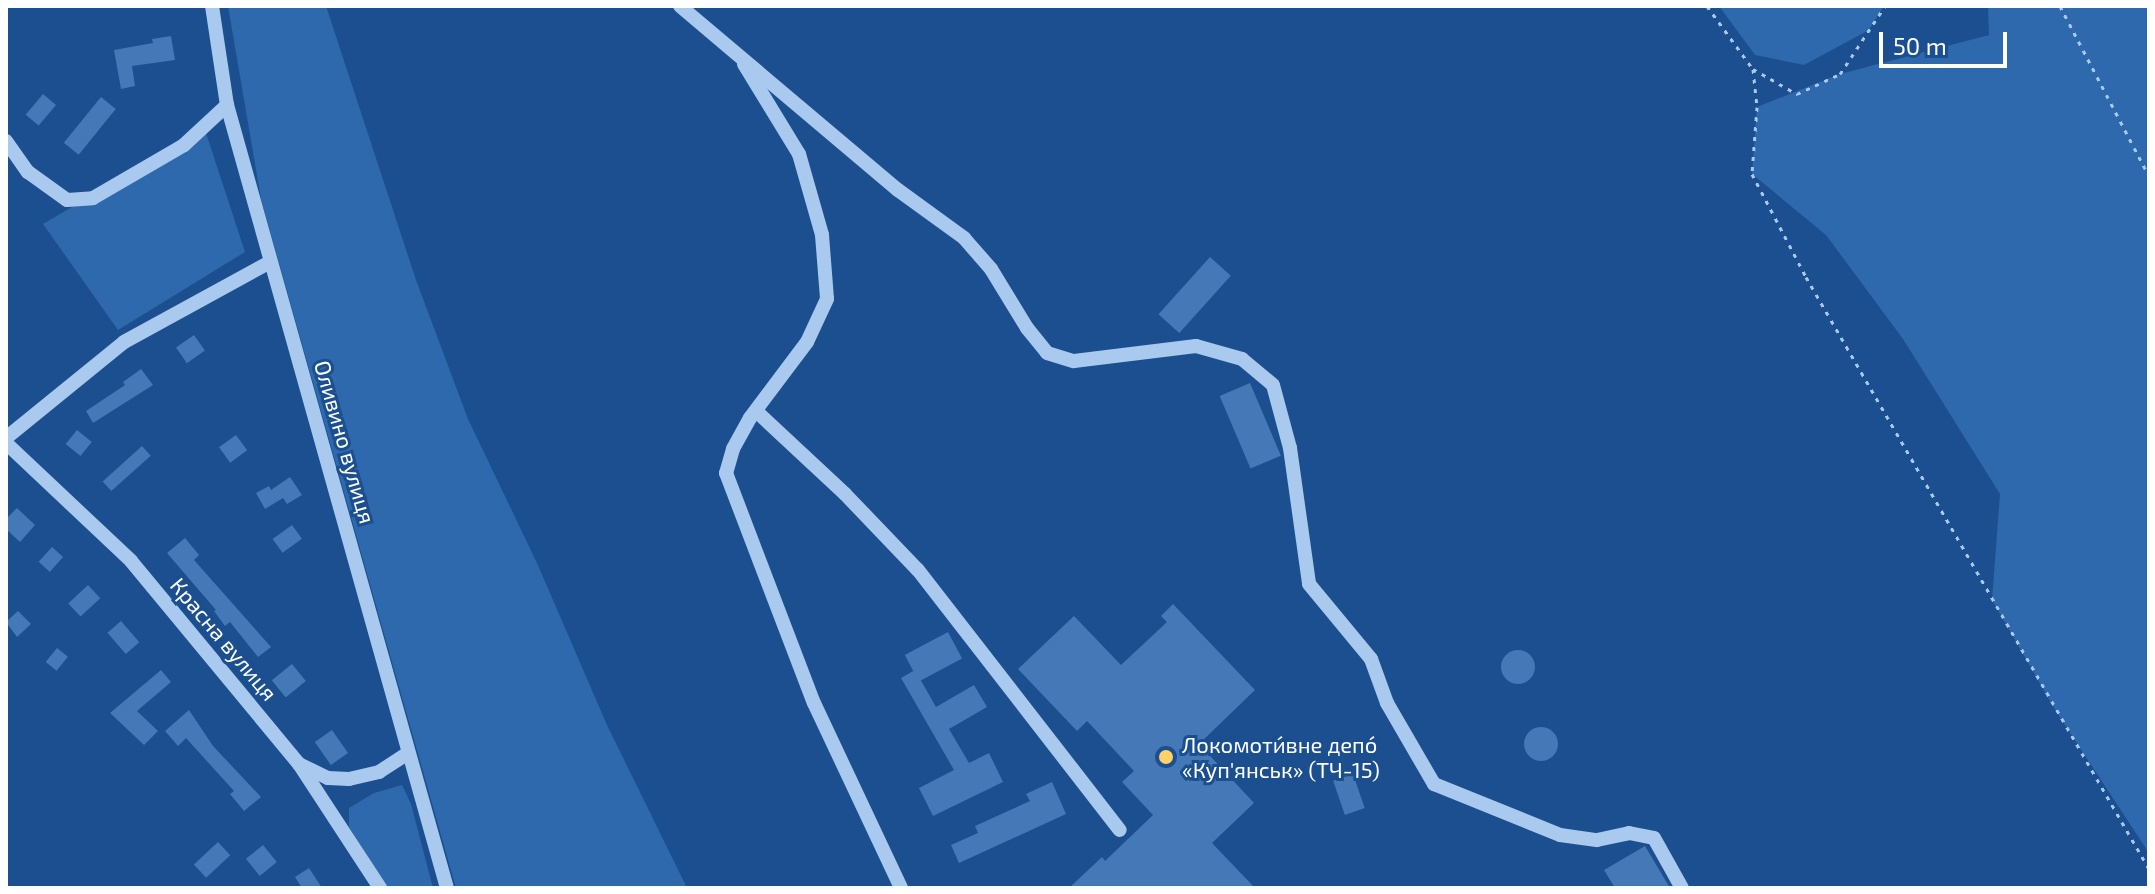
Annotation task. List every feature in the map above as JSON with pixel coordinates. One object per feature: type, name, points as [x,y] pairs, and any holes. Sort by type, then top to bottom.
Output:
[{"type":"street","name":"Оливино вулиця","points":[[212,6],[227,105],[447,888]]},
{"type":"street","points":[[680,6],[898,190],[964,238],[991,269],[1027,328],[1047,353],[1074,361],[1196,346],[1242,359],[1273,385],[1290,448],[1309,584],[1371,659],[1387,703],[1434,784],[1560,835],[1597,840],[1629,833],[1654,838],[1682,888]]},
{"type":"street","points":[[736,52],[799,154],[822,235],[827,299],[807,342],[756,411],[733,449],[726,473],[814,703],[901,888]]},
{"type":"street","points":[[6,141],[28,172],[67,200],[93,198],[184,145],[227,105]]},
{"type":"street","points":[[6,440],[124,342],[270,262]]},
{"type":"street","points":[[756,411],[845,494],[918,570],[1120,830]]},
{"type":"street","name":"Красна вулиця","points":[[6,440],[131,561],[299,764],[380,888]]},
{"type":"street","points":[[299,764],[328,778],[349,779],[379,772],[408,753]]},
{"type":"path","points":[[1707,6],[1753,69],[1797,94],[1840,74],[1885,6]]},
{"type":"path","points":[[2060,6],[2149,176]]},
{"type":"path","points":[[1753,69],[1757,107],[1752,174],[1814,291],[2149,869]]},
{"type":"shaded area","points":[[228,6],[326,6],[416,280],[468,419],[537,563],[607,725],[687,888],[456,888],[261,199]]},
{"type":"shaded area","points":[[1719,6],[1884,6],[1869,30],[1804,65],[1755,55]]},
{"type":"shaded area","points":[[1988,6],[2149,6],[2149,853],[2057,713],[1992,600],[2000,494],[1903,339],[1826,235],[1752,174],[1757,107],[1840,74],[1989,35]]},
{"type":"shaded area","points":[[206,133],[245,252],[118,330],[43,224]]},
{"type":"shaded area","points":[[402,785],[411,804],[433,888],[387,888],[349,827],[349,808],[374,793]]},
{"type":"building","points":[[171,36],[175,60],[132,66],[135,86],[121,89],[114,50],[153,43],[152,39]]},
{"type":"building","points":[[43,94],[56,105],[39,126],[26,115]]},
{"type":"building","points":[[101,97],[116,109],[79,155],[64,143]]},
{"type":"building","points":[[1210,257],[1231,276],[1179,333],[1158,314]]},
{"type":"building","points":[[194,335],[205,351],[187,363],[176,348]]},
{"type":"building","points":[[141,369],[153,385],[93,423],[86,411],[125,385],[123,382]]},
{"type":"building","points":[[1250,383],[1281,456],[1250,469],[1220,396]]},
{"type":"building","points":[[77,430],[92,442],[80,456],[66,444]]},
{"type":"building","points":[[236,435],[247,450],[230,463],[219,447]]},
{"type":"building","points":[[142,446],[151,456],[111,491],[103,481]]},
{"type":"building","points":[[290,477],[302,495],[287,504],[283,498],[265,509],[256,493],[269,486],[271,490]]},
{"type":"building","points":[[17,508],[35,525],[20,542],[6,529],[6,519]]},
{"type":"building","points":[[292,525],[302,539],[283,553],[273,539]]},
{"type":"building","points":[[185,538],[199,555],[194,560],[271,647],[258,657],[230,622],[225,626],[216,610],[167,553]]},
{"type":"building","points":[[52,547],[63,557],[50,572],[39,562]]},
{"type":"building","points":[[88,585],[100,598],[81,617],[68,603]]},
{"type":"building","name":"Локомоти́вне депо́ «Куп'янськ» (ТЧ-15)","points":[[1173,604],[1255,690],[1199,744],[1254,803],[1212,843],[1255,888],[1069,888],[1102,857],[1105,861],[1153,815],[1122,782],[1134,771],[1087,721],[1077,731],[1018,669],[1074,616],[1121,665],[1167,622],[1161,616]]},
{"type":"building","points":[[18,611],[31,624],[17,637],[6,622]]},
{"type":"building","points":[[121,621],[139,642],[126,654],[107,633]]},
{"type":"building","points":[[948,632],[962,658],[919,681],[905,655]]},
{"type":"building","points":[[57,648],[68,657],[57,671],[46,662]]},
{"type":"building","points":[[1518,650],[1530,655],[1535,667],[1530,679],[1518,684],[1506,679],[1501,667],[1506,655]]},
{"type":"building","points":[[292,664],[306,681],[286,697],[272,680]]},
{"type":"building","points":[[161,670],[171,682],[137,711],[158,731],[144,745],[110,713]]},
{"type":"building","points":[[915,670],[936,707],[974,685],[987,707],[949,729],[969,763],[989,753],[1003,782],[933,816],[919,788],[954,770],[901,678]]},
{"type":"building","points":[[189,710],[213,746],[261,797],[244,811],[230,794],[234,791],[186,738],[178,746],[165,731]]},
{"type":"building","points":[[1541,727],[1553,732],[1558,744],[1553,756],[1541,761],[1529,756],[1524,744],[1529,732]]},
{"type":"building","points":[[332,730],[348,753],[331,765],[315,742]]},
{"type":"building","points":[[1353,774],[1365,808],[1345,815],[1333,781]]},
{"type":"building","points":[[1052,782],[1066,814],[959,863],[951,845],[978,833],[975,826],[1030,801],[1026,794]]},
{"type":"building","points":[[218,842],[230,855],[206,878],[194,865]]},
{"type":"building","points":[[263,845],[277,862],[260,876],[246,859]]},
{"type":"building","points":[[1645,846],[1670,888],[1615,888],[1604,870]]},
{"type":"building","points":[[309,868],[322,888],[302,888],[295,877]]},
{"type":"place","name":"Локомоти́вне депо́ «Куп'янськ» (ТЧ-15)","points":[[1166,757]]}]
